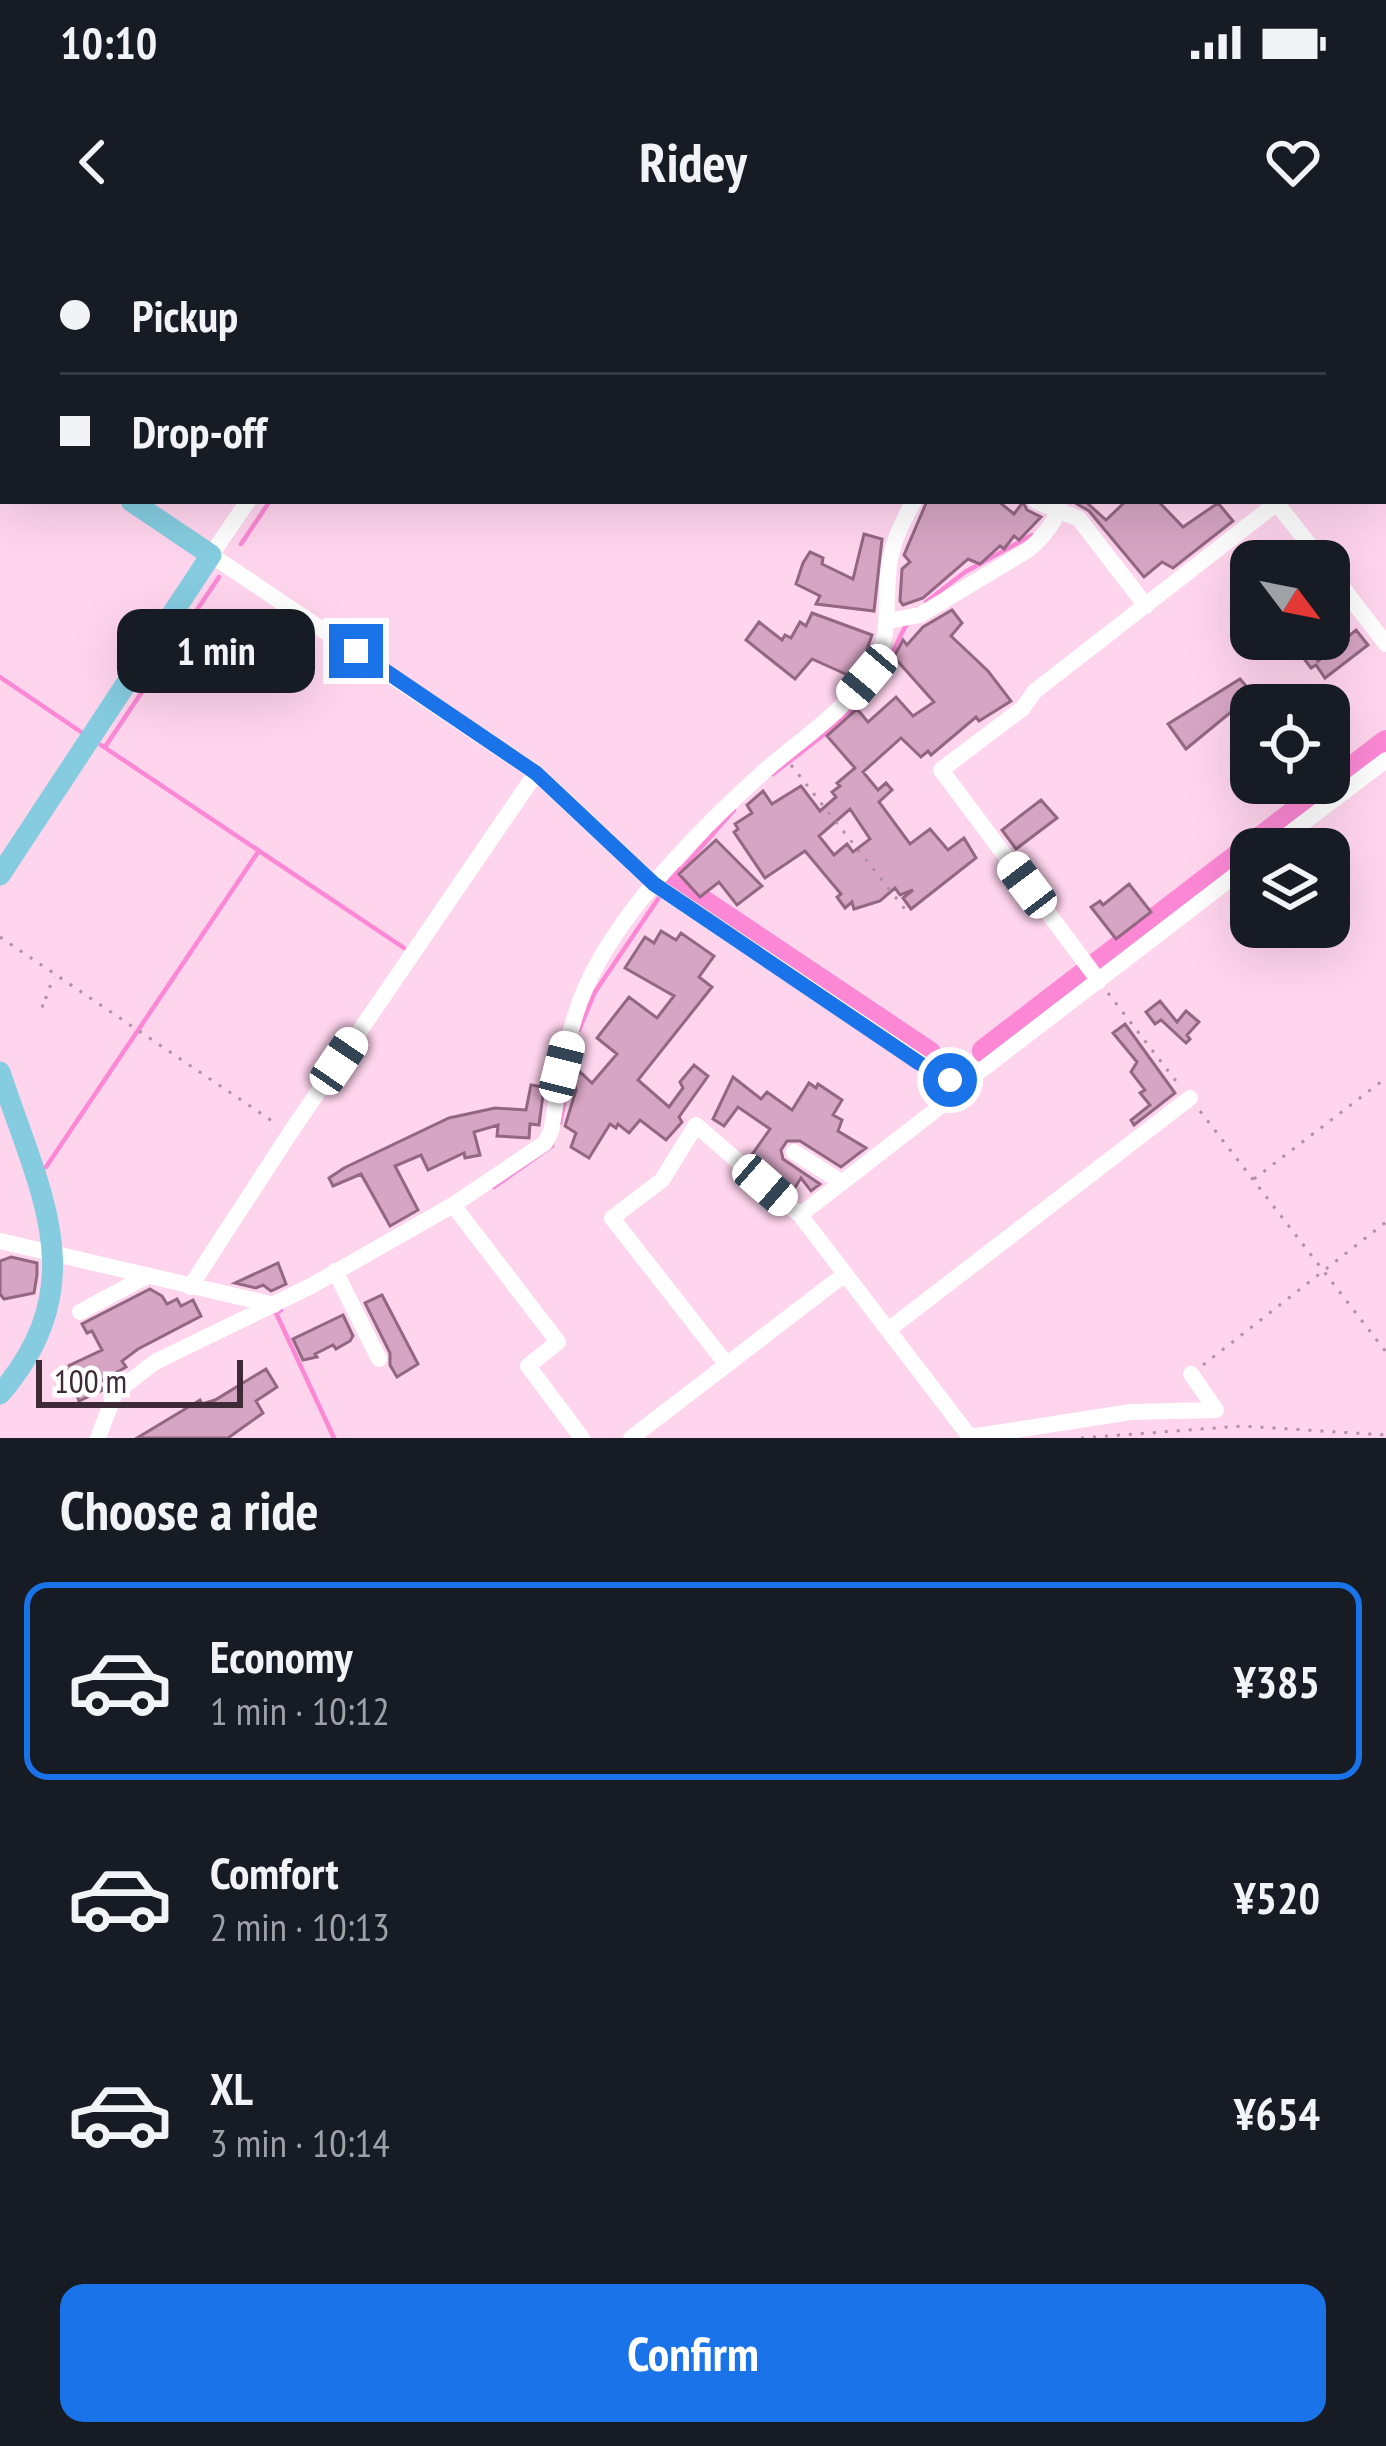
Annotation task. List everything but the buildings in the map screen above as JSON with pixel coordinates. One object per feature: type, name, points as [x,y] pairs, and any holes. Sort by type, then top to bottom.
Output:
[{"type":"main road","points":[[0,875],[211,555],[134,504]]},
{"type":"main road","points":[[0,1072],[53,1252],[55,1274],[45,1327],[32,1354],[0,1394]]},
{"type":"street","points":[[246,504],[211,555],[536,773],[654,884],[940,1076],[959,1081],[975,1075],[1230,879]]},
{"type":"street","points":[[98,1438],[115,1394],[154,1362],[274,1305],[453,1205],[545,1143],[576,1010],[605,956],[654,884],[712,821],[867,677],[887,638],[889,563],[898,530],[912,504]]},
{"type":"street","points":[[1099,981],[940,773],[1023,708],[1035,691],[1274,504]]},
{"type":"street","points":[[1278,504],[1306,540]]},
{"type":"street","points":[[888,621],[920,615],[1028,550],[1042,537],[1060,505],[1079,519],[1146,606]]},
{"type":"street","points":[[1350,597],[1386,644]]},
{"type":"street","points":[[1297,828],[1386,760]]},
{"type":"street","points":[[190,1287],[536,773]]},
{"type":"street","points":[[800,1215],[933,1112],[954,1094],[959,1081]]},
{"type":"street","points":[[888,1330],[1190,1099]]},
{"type":"street","points":[[727,1365],[612,1218],[662,1180],[696,1125],[800,1215],[970,1437],[1131,1412],[1216,1410],[1192,1374]]},
{"type":"street","points":[[794,1152],[841,1182]]},
{"type":"street","points":[[453,1205],[558,1342],[527,1366],[582,1438]]},
{"type":"street","points":[[0,1241],[274,1305]]},
{"type":"street","points":[[335,1271],[380,1359]]},
{"type":"street","points":[[631,1438],[845,1274]]},
{"type":"street","points":[[80,1312],[147,1276]]},
{"type":"path","points":[[784,754],[908,914]]},
{"type":"path","points":[[0,938],[290,1133]]},
{"type":"path","points":[[41,1006],[46,1006],[46,994],[56,975]]},
{"type":"path","points":[[1099,981],[1386,1352]]},
{"type":"path","points":[[1253,1180],[1386,1078]]},
{"type":"path","points":[[1192,1374],[1386,1222]]},
{"type":"path","points":[[1081,1438],[1242,1426],[1386,1435]]},
{"type":"waterway","points":[[241,544],[268,504]]},
{"type":"waterway","points":[[926,602],[965,572],[1032,535]]},
{"type":"waterway","points":[[105,747],[219,577]]},
{"type":"waterway","points":[[773,774],[858,704],[885,670],[907,624]]},
{"type":"waterway","points":[[0,677],[81,732]]},
{"type":"waterway","points":[[984,1051],[1386,742]]},
{"type":"waterway","points":[[101,745],[404,948]]},
{"type":"waterway","points":[[666,887],[734,810]]},
{"type":"waterway","points":[[46,1167],[258,852]]},
{"type":"waterway","points":[[673,877],[678,885],[929,1053]]},
{"type":"waterway","points":[[579,1030],[595,992],[660,896]]},
{"type":"waterway","points":[[560,1123],[575,1047]]},
{"type":"waterway","points":[[494,1187],[552,1146]]},
{"type":"waterway","points":[[281,1310],[276,1313],[334,1438]]},
{"type":"route","points":[[356,651],[536,773],[654,884],[950,1080]]}]
